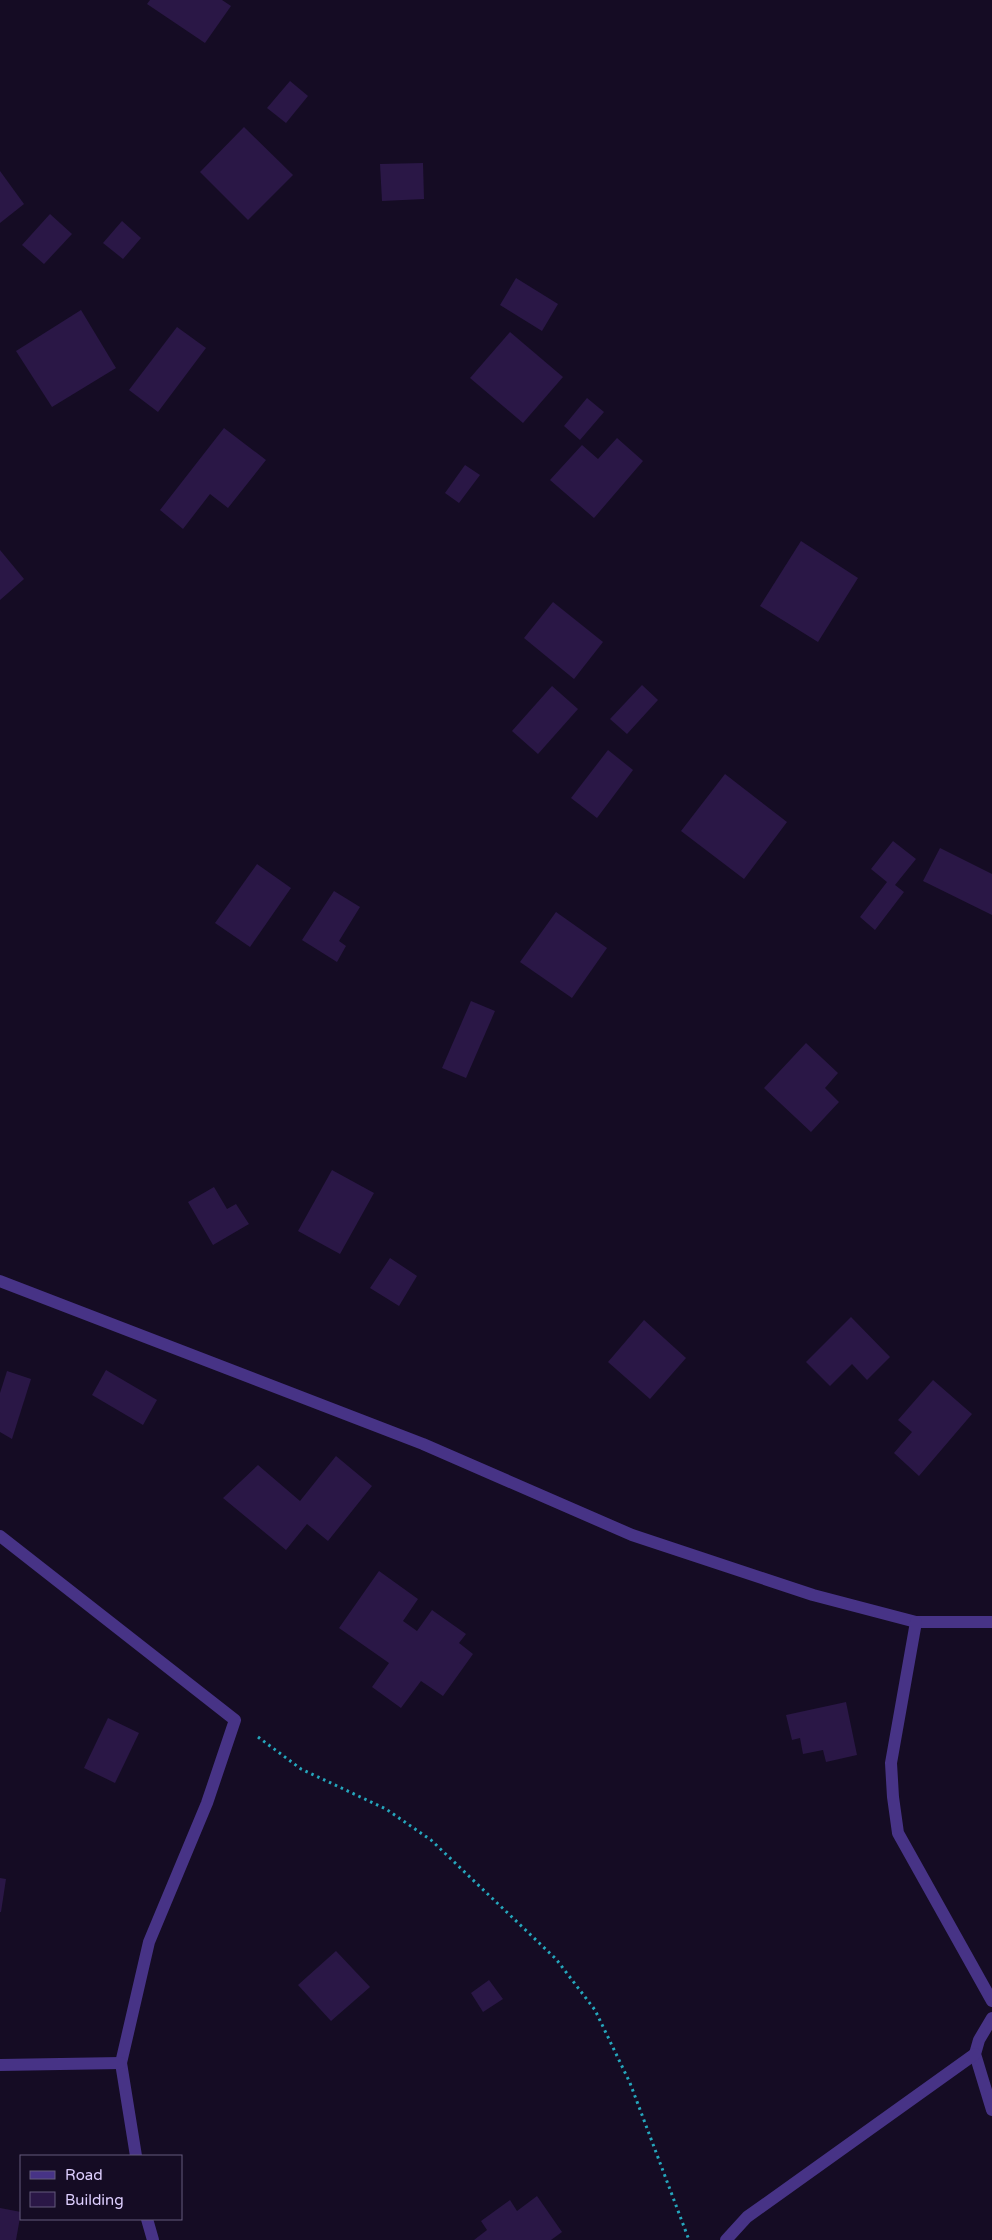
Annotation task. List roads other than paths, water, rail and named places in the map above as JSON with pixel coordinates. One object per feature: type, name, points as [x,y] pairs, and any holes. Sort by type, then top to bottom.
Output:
[{"type":"street","points":[[0,1280],[423,1444],[632,1535],[813,1595],[916,1622],[992,1622]]},
{"type":"street","points":[[0,1536],[235,1720],[206,1803],[149,1942],[121,2062],[136,2155]]},
{"type":"street","points":[[916,1622],[891,1763],[898,1833],[992,2001]]},
{"type":"street","points":[[992,2018],[982,2033],[975,2054],[992,2110]]},
{"type":"street","points":[[726,2240],[747,2217],[975,2054]]},
{"type":"street","points":[[0,2066],[121,2062]]},
{"type":"street","points":[[147,2220],[153,2240]]}]
